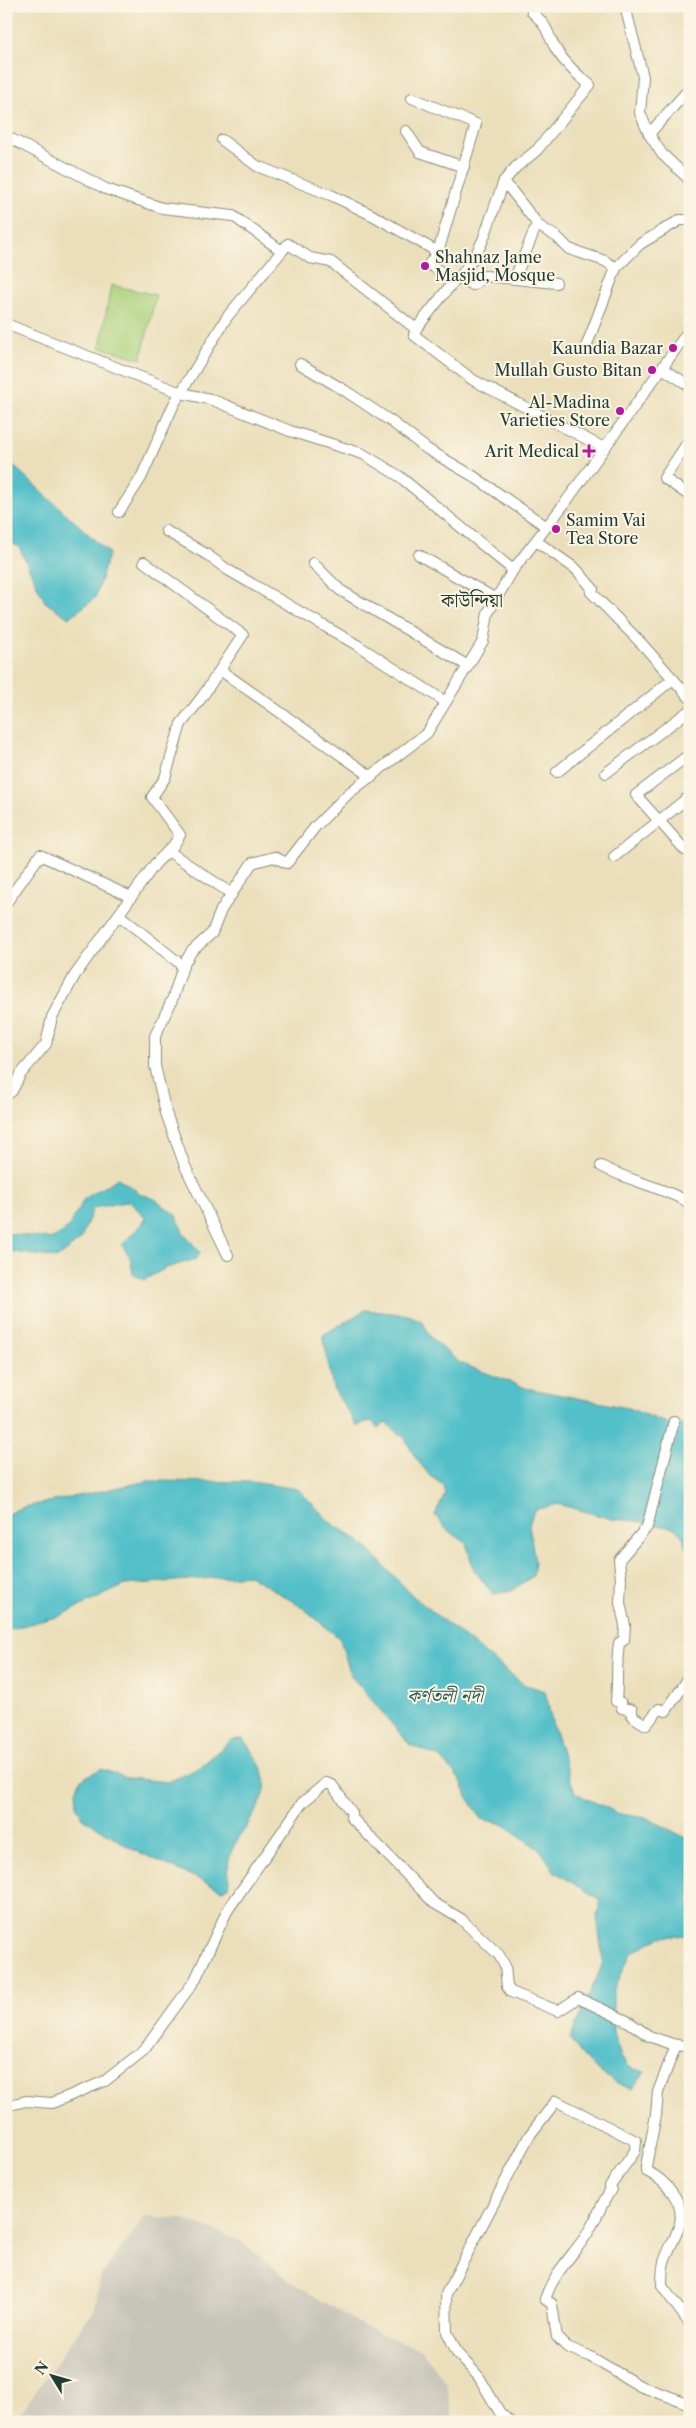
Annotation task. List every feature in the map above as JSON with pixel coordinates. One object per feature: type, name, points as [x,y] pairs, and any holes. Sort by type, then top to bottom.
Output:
[{"type":"street","points":[[534,6],[532,12],[545,23],[556,49],[564,60],[590,85],[537,150],[516,166],[504,181],[483,240],[475,256],[416,329],[414,335],[473,380],[604,448]]},
{"type":"street","points":[[625,6],[643,77],[640,113],[649,134],[662,154],[690,180]]},
{"type":"street","points":[[649,134],[690,88]]},
{"type":"street","points":[[412,98],[476,124],[438,252],[429,264],[456,279],[473,285],[485,276],[556,283]]},
{"type":"street","points":[[406,131],[420,152],[464,167]]},
{"type":"street","points":[[6,136],[106,189],[162,208],[233,216],[282,251]]},
{"type":"street","points":[[222,140],[257,166],[349,204],[438,252]]},
{"type":"street","points":[[504,181],[537,224],[557,237],[569,248],[605,261],[616,268]]},
{"type":"street","points":[[586,347],[616,268],[640,244],[680,220],[690,220]]},
{"type":"street","points":[[515,278],[537,224]]},
{"type":"street","points":[[119,512],[140,478],[181,393],[227,317],[288,244],[310,258],[330,262],[416,329]]},
{"type":"street","points":[[6,324],[181,393],[210,399],[290,431],[363,454],[399,476],[513,570]]},
{"type":"street","points":[[228,1255],[185,1166],[166,1113],[155,1066],[155,1036],[172,1000],[183,966],[191,952],[212,932],[221,910],[252,863],[274,857],[288,863],[315,827],[349,793],[427,733],[483,641],[488,613],[513,570],[547,527],[690,329]]},
{"type":"street","points":[[300,364],[352,396],[427,449],[473,476],[547,527]]},
{"type":"street","points":[[662,368],[690,386]]},
{"type":"street","points":[[690,439],[664,478],[690,496]]},
{"type":"street","points":[[166,531],[446,702]]},
{"type":"street","points":[[536,541],[576,569],[593,589],[591,592],[642,644],[690,698]]},
{"type":"street","points":[[419,556],[496,599]]},
{"type":"street","points":[[6,1095],[12,1091],[20,1075],[46,1044],[52,1017],[75,975],[155,864],[180,835],[152,797],[165,778],[181,724],[243,636],[144,562]]},
{"type":"street","points":[[313,563],[340,590],[468,666]]},
{"type":"street","points":[[220,670],[311,732],[372,777]]},
{"type":"street","points":[[557,772],[673,679]]},
{"type":"street","points":[[606,773],[690,710]]},
{"type":"street","points":[[685,846],[658,821],[636,796],[690,754]]},
{"type":"street","points":[[614,857],[690,796]]},
{"type":"street","points":[[168,851],[232,894]]},
{"type":"street","points":[[6,903],[40,855],[132,897]]},
{"type":"street","points":[[119,916],[183,966]]},
{"type":"street","points":[[601,1166],[635,1182],[670,1192],[690,1203],[690,1216]]},
{"type":"street","points":[[674,1421],[647,1527],[619,1560],[621,1580],[620,1603],[625,1625],[624,1640],[619,1643],[617,1659],[616,1677],[618,1681],[616,1701],[621,1703],[622,1708],[632,1710],[632,1716],[646,1725],[659,1709],[666,1711],[686,1682],[690,1669]]},
{"type":"street","points":[[6,2106],[26,2101],[52,2103],[105,2081],[144,2050],[195,1980],[227,1911],[302,1803],[326,1783],[332,1785],[352,1813],[351,1817],[434,1903],[461,1919],[498,1955],[505,1966],[507,1986],[511,1992],[558,2011],[578,1998],[629,2022],[649,2036],[676,2045],[690,2046]]},
{"type":"street","points":[[676,2045],[658,2092],[646,2171],[655,2175],[668,2187],[678,2204],[681,2221],[664,2264],[662,2286],[690,2324]]},
{"type":"street","points":[[510,2422],[500,2413],[479,2377],[458,2354],[447,2332],[446,2294],[529,2136],[556,2101],[636,2141],[636,2151],[610,2186],[611,2189],[584,2239],[569,2256],[545,2298],[552,2304],[557,2337],[567,2347],[589,2356],[640,2386],[690,2404]]},
{"type":"shaded area","points":[[145,2216],[183,2219],[238,2239],[290,2281],[363,2326],[421,2350],[446,2382],[452,2415],[448,2422],[14,2422],[94,2310],[101,2276]]},
{"type":"green space","points":[[111,285],[156,295],[141,359],[100,347]]},
{"type":"water","points":[[6,459],[109,553],[95,598],[69,618],[45,602],[19,547],[6,540]]},
{"type":"water","points":[[118,1178],[141,1194],[155,1199],[177,1216],[183,1233],[200,1252],[196,1259],[166,1268],[144,1280],[133,1274],[130,1257],[122,1245],[146,1219],[130,1201],[93,1208],[81,1239],[58,1258],[6,1251],[6,1233],[53,1239],[68,1228],[84,1199]]},
{"type":"water","points":[[365,1310],[409,1315],[423,1322],[430,1337],[460,1363],[526,1388],[628,1408],[669,1424],[690,1426],[690,1555],[682,1535],[674,1528],[612,1519],[558,1504],[534,1510],[529,1525],[535,1562],[533,1576],[511,1591],[493,1594],[474,1570],[466,1543],[446,1529],[435,1515],[445,1494],[443,1485],[430,1476],[415,1457],[404,1437],[385,1422],[378,1428],[371,1421],[357,1426],[333,1388],[323,1335]]},
{"type":"water","name":"কর্ণতলী নদী","points":[[149,1481],[251,1482],[298,1489],[330,1522],[362,1543],[414,1597],[523,1684],[545,1691],[552,1722],[575,1793],[620,1814],[647,1818],[690,1840],[690,1935],[660,1937],[631,1953],[613,1993],[613,2032],[620,2054],[628,2067],[645,2072],[632,2089],[612,2080],[596,2069],[570,2039],[603,1963],[597,1916],[601,1900],[555,1872],[541,1851],[503,1824],[482,1819],[467,1796],[461,1781],[440,1757],[410,1745],[351,1676],[340,1639],[302,1607],[249,1575],[125,1585],[60,1616],[6,1630],[6,1515],[20,1508]]},
{"type":"water","points":[[243,1739],[260,1764],[266,1783],[265,1792],[255,1813],[232,1850],[228,1865],[228,1887],[223,1890],[132,1849],[83,1818],[77,1807],[76,1791],[80,1780],[101,1769],[128,1778],[168,1782],[199,1768],[231,1740]]},
{"type":"place","name":"Shahnaz Jame Masjid, Mosque","points":[[425,266]]},
{"type":"place","name":"Kaundia Bazar","points":[[673,348]]},
{"type":"place","name":"Mullah Gusto Bitan","points":[[652,370]]},
{"type":"place","name":"Al-Madina Varieties Store","points":[[620,411]]},
{"type":"place","name":"Arit Medical","points":[[589,451]]},
{"type":"place","name":"Samim Vai Tea Store","points":[[556,529]]},
{"type":"district","name":"কাউন্দিয়া","points":[[472,600]]}]
